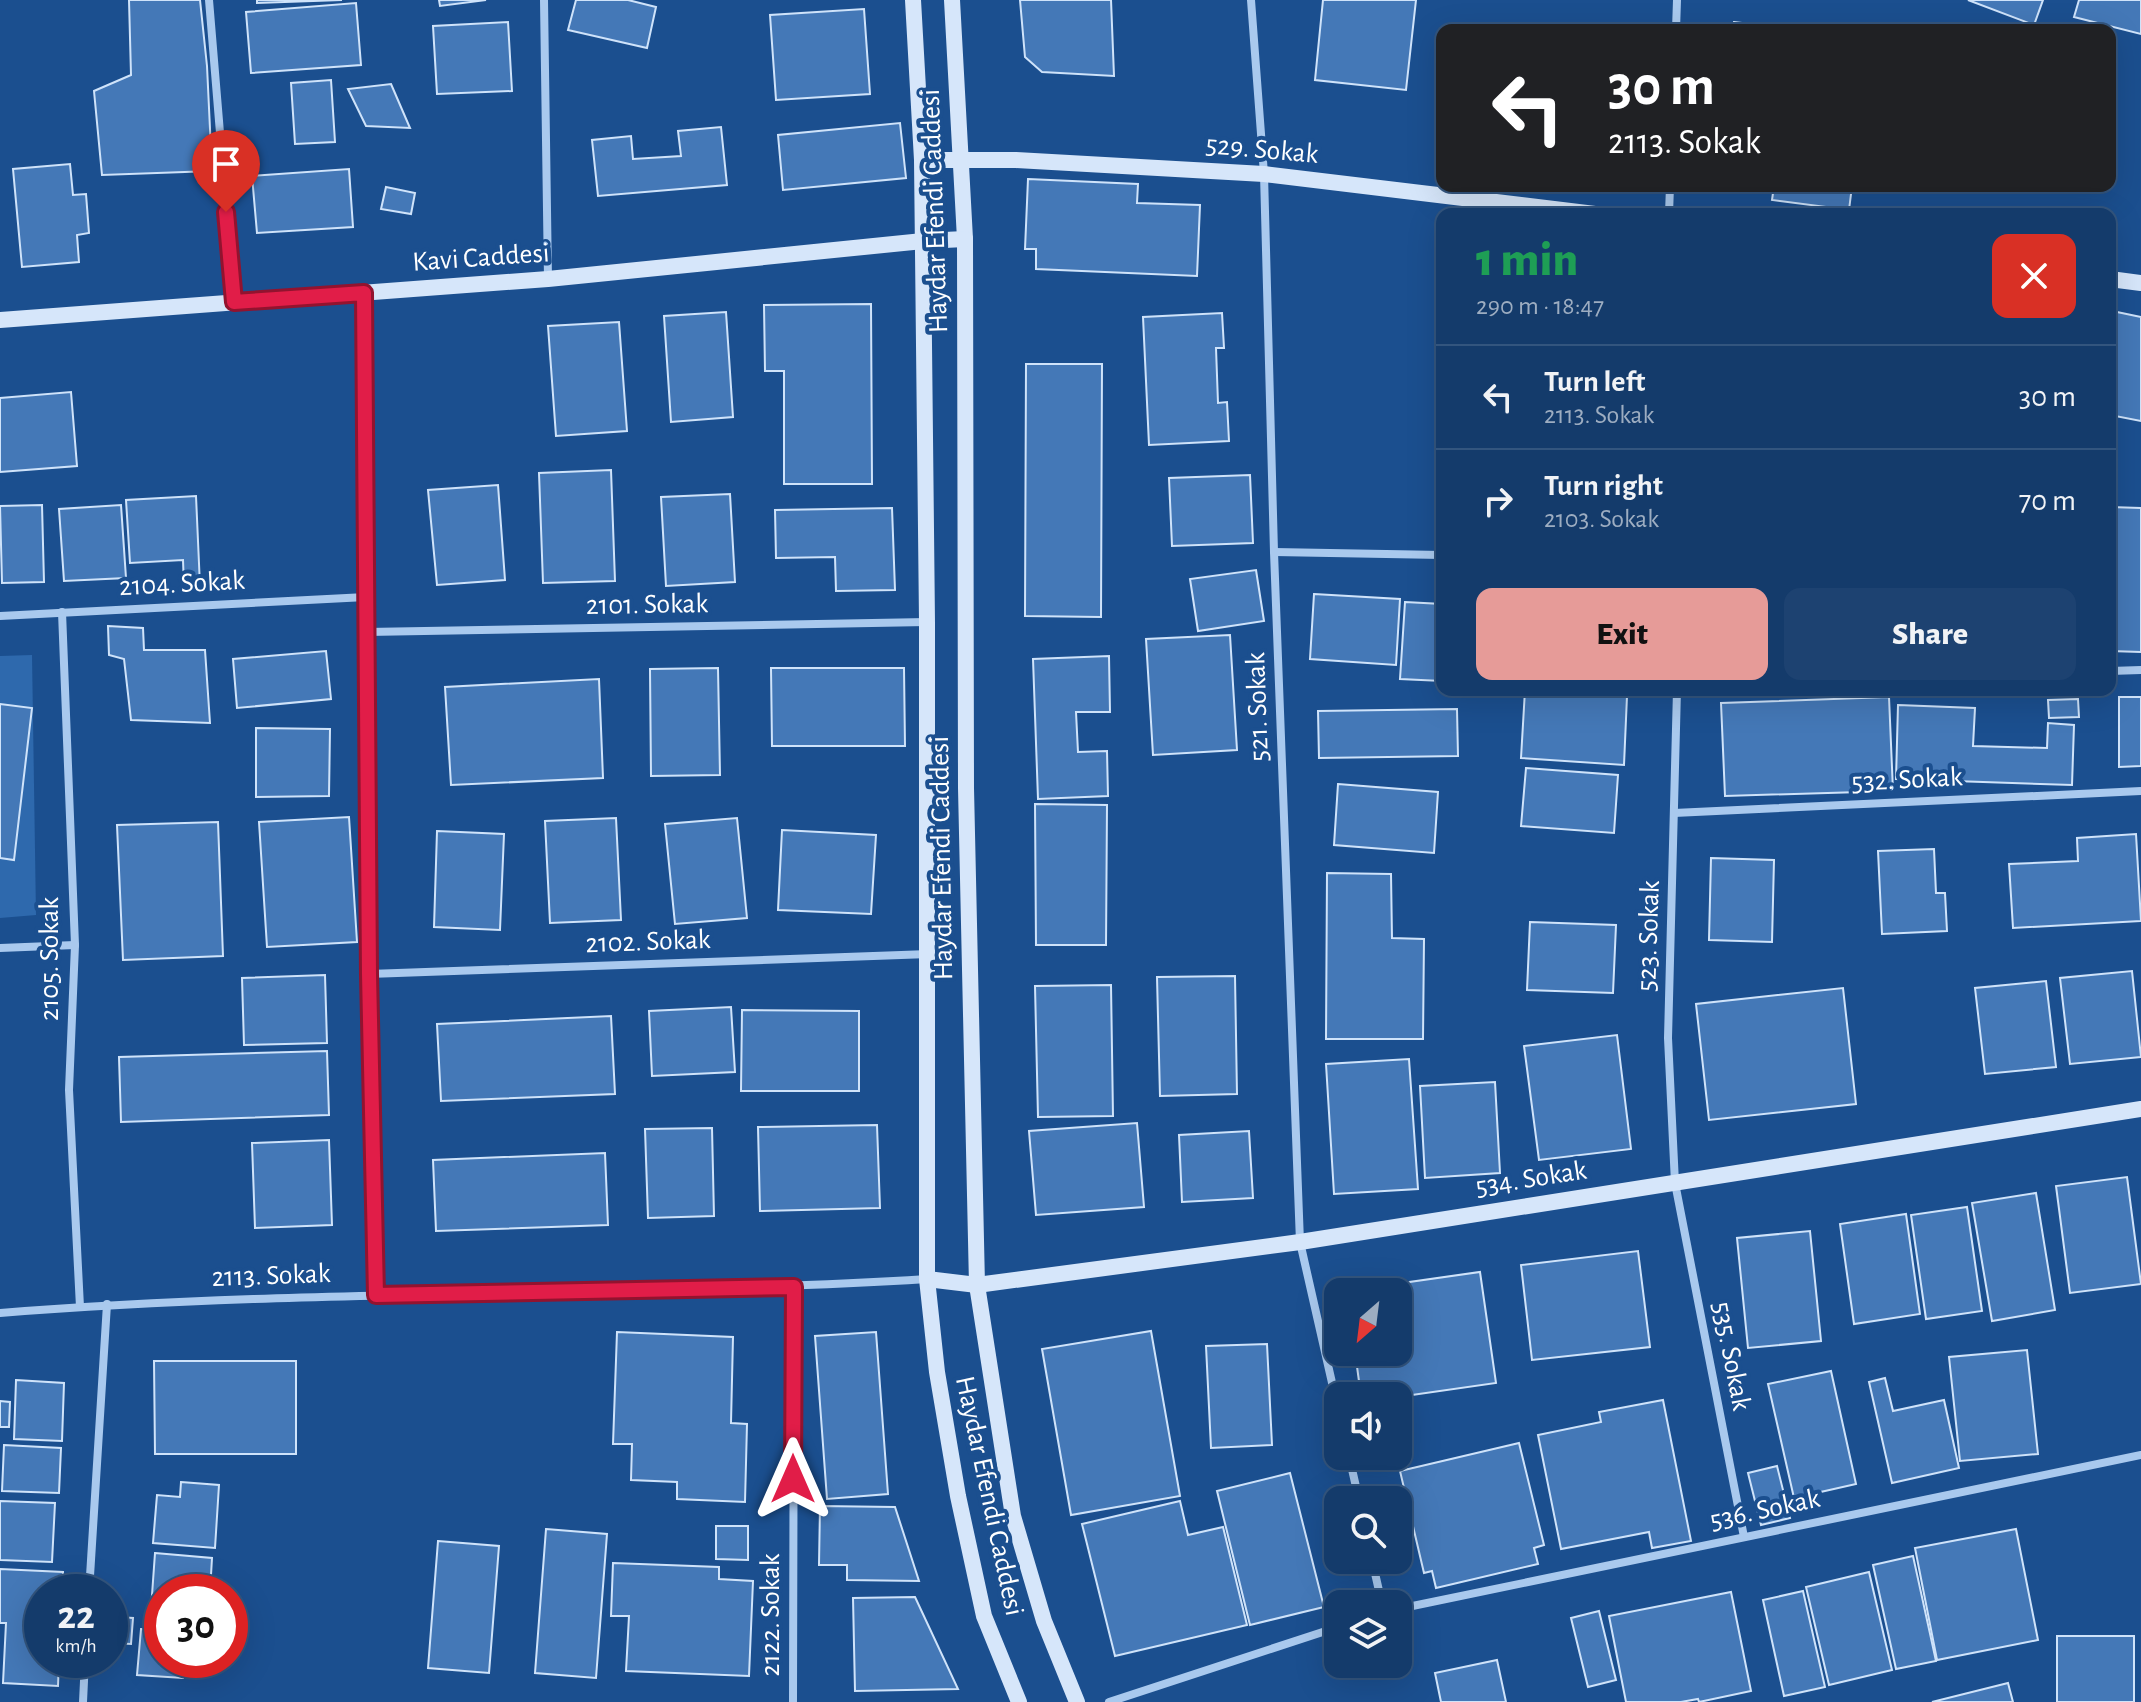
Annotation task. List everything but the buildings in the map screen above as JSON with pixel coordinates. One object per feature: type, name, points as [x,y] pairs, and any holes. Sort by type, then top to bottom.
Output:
[{"type":"main road","name":"Haydar Efendi Caddesi","points":[[913,0],[923,241],[929,954],[927,1279],[937,1372],[961,1511],[984,1616],[1019,1702]]},
{"type":"main road","name":"Haydar Efendi Caddesi","points":[[952,0],[965,239],[966,788],[977,1285],[1013,1516],[1044,1621],[1077,1702]]},
{"type":"main road","name":"529. Sokak","points":[[922,160],[1016,160],[1264,174],[1545,208]]},
{"type":"main road","name":"Kavi Caddesi","points":[[0,320],[548,279],[965,239]]},
{"type":"main road","points":[[2116,280],[2141,283]]},
{"type":"main road","name":"534. Sokak","points":[[927,1279],[977,1285],[1300,1242],[2141,1109]]},
{"type":"street","points":[[209,0],[234,302]]},
{"type":"street","points":[[544,0],[548,279]]},
{"type":"street","name":"521. Sokak","points":[[1251,0],[1264,174],[1274,552],[1300,1242],[1332,1382]]},
{"type":"street","points":[[1676,24],[1677,0]]},
{"type":"street","points":[[364,293],[369,974],[376,1295]]},
{"type":"street","points":[[1274,552],[1436,555]]},
{"type":"street","name":"2104. Sokak","points":[[0,616],[366,597]]},
{"type":"street","name":"2105. Sokak","points":[[62,612],[75,945],[69,1090],[80,1307]]},
{"type":"street","name":"2101. Sokak","points":[[367,632],[927,622]]},
{"type":"street","points":[[2116,671],[2141,670]]},
{"type":"street","name":"523. Sokak","points":[[1675,1183],[1668,1038],[1677,696]]},
{"type":"street","name":"532. Sokak","points":[[1674,813],[2141,791]]},
{"type":"street","points":[[0,948],[75,945]]},
{"type":"street","name":"2102. Sokak","points":[[369,974],[929,954]]},
{"type":"street","name":"535. Sokak","points":[[1675,1183],[1744,1537]]},
{"type":"street","name":"2113. Sokak","points":[[0,1313],[107,1304],[794,1287],[927,1279]]},
{"type":"street","name":"2122. Sokak","points":[[793,1702],[794,1287]]},
{"type":"street","points":[[90,1574],[107,1304]]},
{"type":"street","name":"536. Sokak","points":[[1412,1606],[2141,1455]]},
{"type":"street","points":[[1109,1702],[1324,1632]]},
{"type":"street","points":[[83,1702],[84,1678]]},
{"type":"shaded area","points":[[32,655],[36,915],[0,918],[0,656]]},
{"type":"route","points":[[226,212],[234,302],[364,293],[369,974],[376,1295],[794,1287],[793,1479]]}]
